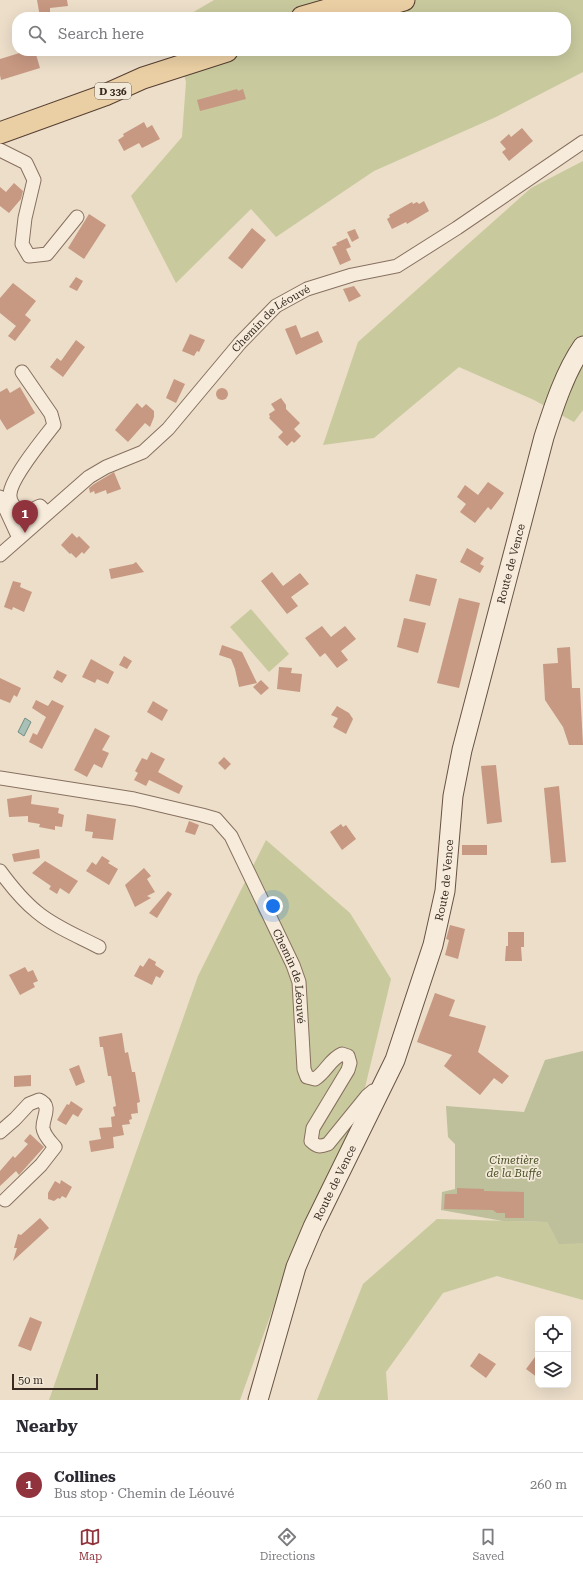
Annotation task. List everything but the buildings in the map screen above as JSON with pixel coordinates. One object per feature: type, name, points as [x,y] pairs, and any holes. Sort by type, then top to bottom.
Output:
[{"type":"main road","points":[[320,12],[362,0]]},
{"type":"main road","points":[[363,12],[404,0]]},
{"type":"main road","name":"D 336","points":[[0,121],[175,56]]},
{"type":"main road","name":"D 336","points":[[0,134],[105,95],[143,78],[211,56]]},
{"type":"main road","name":"Route de Vence","points":[[258,1400],[296,1267],[313,1227],[395,1060],[433,945],[445,891],[453,796],[462,750],[544,437],[566,378],[583,346]]},
{"type":"street","points":[[0,126],[49,108],[56,101]]},
{"type":"street","name":"Chemin de Léouvé","points":[[0,555],[89,478],[106,467],[143,452],[168,429],[240,343],[276,306],[307,289],[352,275],[397,266],[457,228],[583,142]]},
{"type":"street","points":[[0,150],[26,163],[34,180],[25,218],[22,244],[29,256],[47,254],[77,217]]},
{"type":"street","points":[[22,372],[51,414],[54,425],[17,477],[10,493],[11,500],[15,508],[21,512],[29,511],[40,506],[47,513]]},
{"type":"street","points":[[0,497],[20,538]]},
{"type":"street","name":"Chemin de Léouvé","points":[[0,778],[134,799],[216,819],[231,836],[293,964],[299,982],[304,1069],[307,1077],[314,1079],[322,1074],[337,1056],[342,1054],[348,1056],[350,1063],[348,1070],[313,1128],[312,1141],[316,1146],[320,1147],[328,1144],[367,1096],[373,1091],[381,1090]]},
{"type":"street","points":[[0,871],[16,892],[37,912],[55,924],[99,947]]},
{"type":"street","points":[[0,1132],[29,1104],[39,1100],[45,1104],[46,1109],[43,1130],[45,1136],[55,1147],[41,1165],[5,1200]]},
{"type":"green space","points":[[214,0],[583,0],[583,72],[496,117],[374,171],[276,237],[251,209],[176,283],[131,196],[182,137],[186,82],[179,56],[571,56],[571,12],[194,12]]},
{"type":"green space","points":[[583,161],[583,410],[574,422],[534,400],[459,367],[374,438],[323,445],[358,342],[531,188]]},
{"type":"green space","points":[[251,609],[289,654],[269,672],[230,627]]},
{"type":"green space","points":[[266,840],[350,913],[391,979],[351,1146],[303,1225],[240,1400],[49,1400],[198,976]]},
{"type":"green space","name":"Cimetière de la Buffe","points":[[583,1051],[583,1243],[559,1244],[547,1222],[503,1221],[441,1210],[442,1192],[455,1189],[455,1144],[448,1137],[446,1106],[524,1112],[545,1060]]},
{"type":"green space","points":[[437,1219],[547,1222],[559,1243],[583,1243],[583,1300],[497,1276],[443,1293],[386,1372],[388,1400],[317,1400],[363,1284]]},
{"type":"shaded area","points":[[25,718],[31,722],[24,736],[18,732]]},
{"type":"place","name":"Collines","points":[[25,533]]}]
